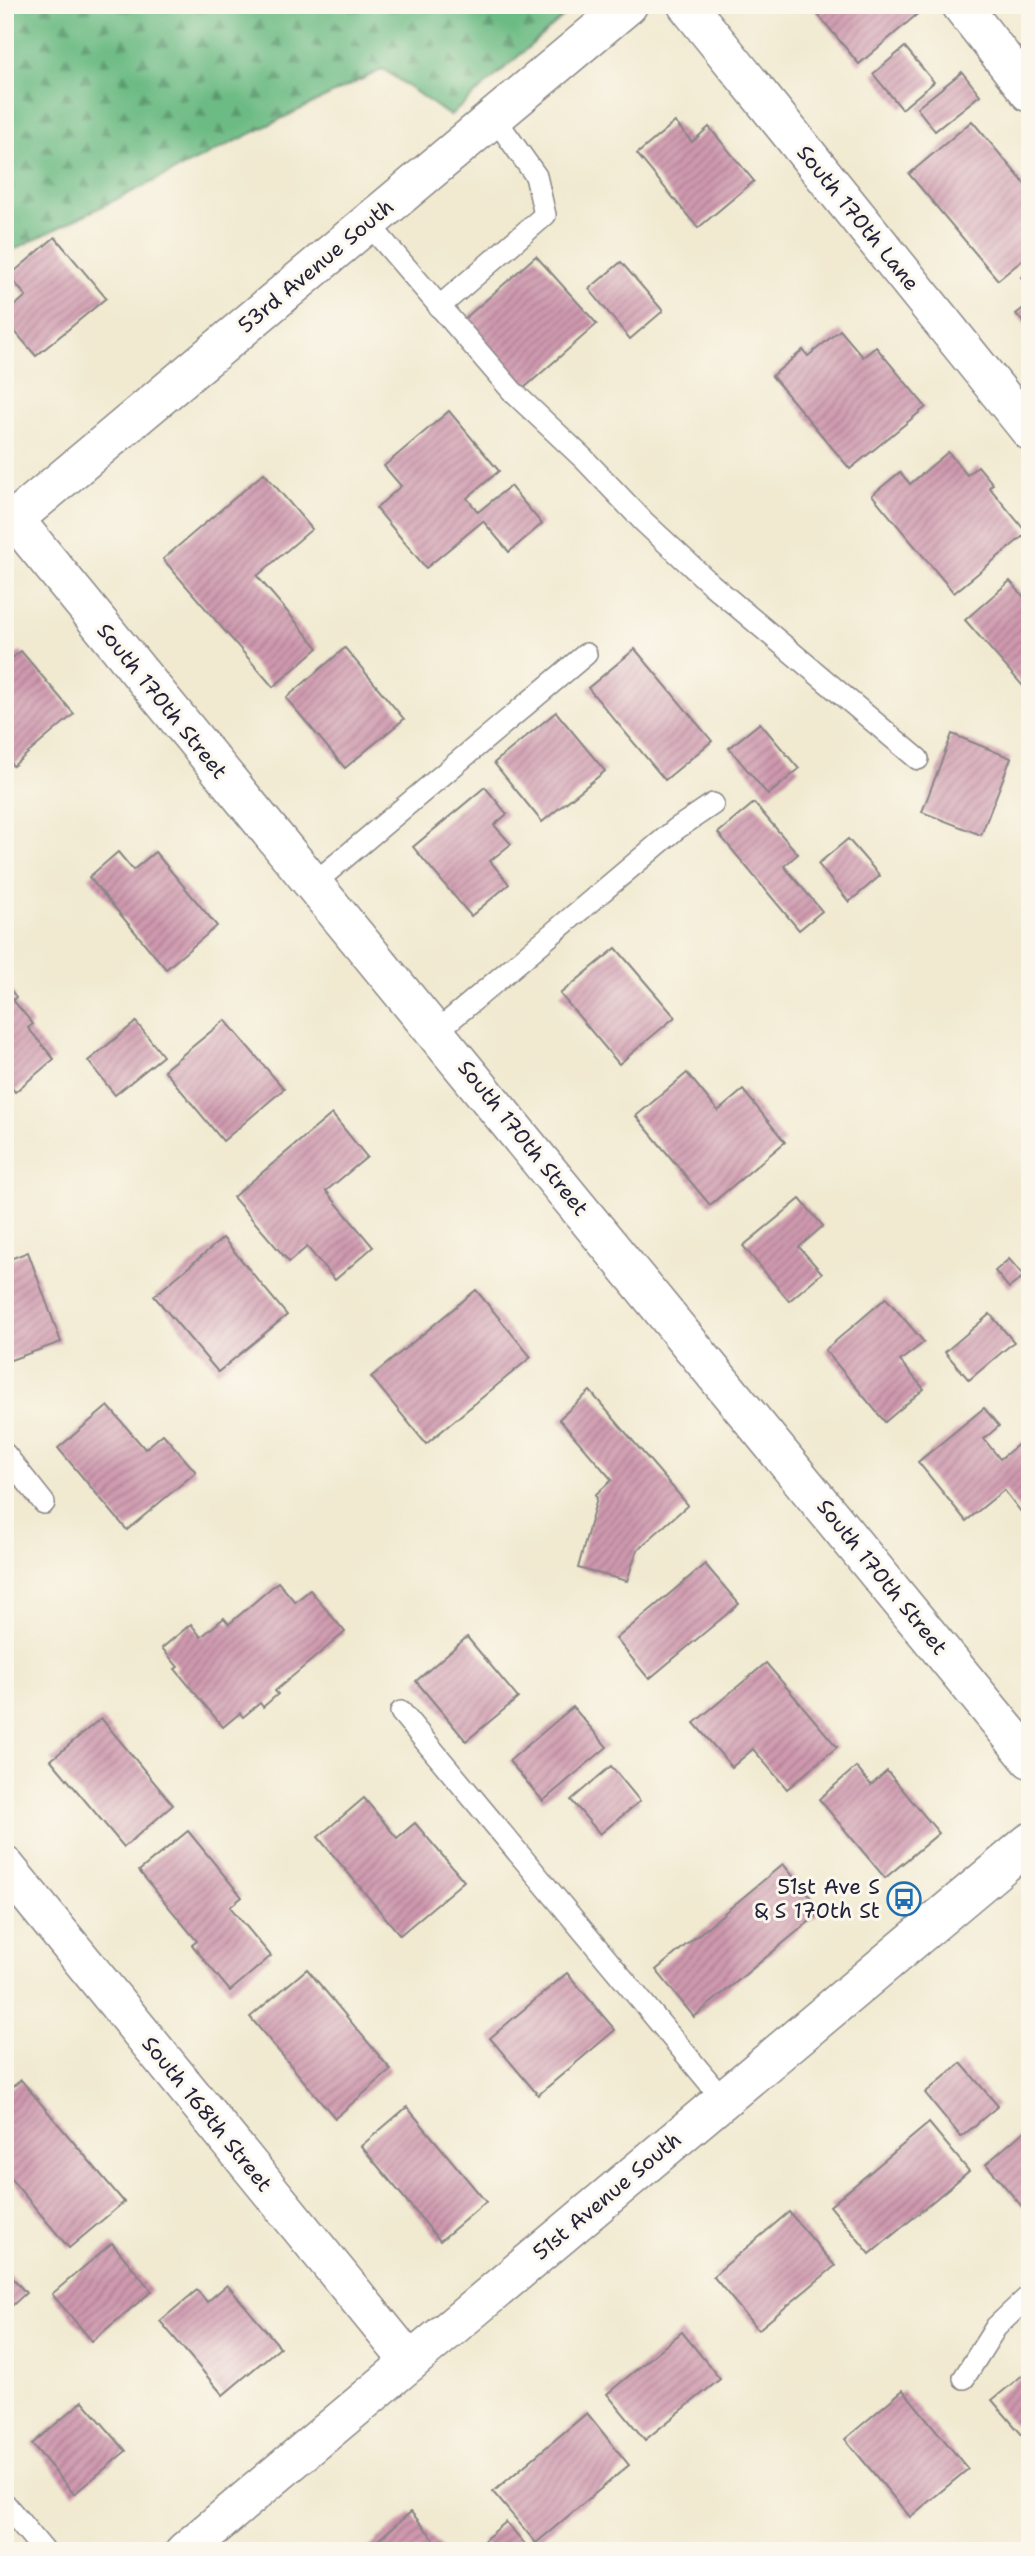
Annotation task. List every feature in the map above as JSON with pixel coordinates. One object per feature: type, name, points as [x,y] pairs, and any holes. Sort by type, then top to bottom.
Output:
[{"type":"street","name":"53rd Avenue South","points":[[10,523],[628,5]]},
{"type":"street","name":"South 170th Lane","points":[[687,5],[1030,430]]},
{"type":"street","points":[[961,5],[1030,93]]},
{"type":"street","name":"South 170th Street","points":[[10,523],[436,1032],[1030,1759]]},
{"type":"street","name":"51st Avenue South","points":[[185,2551],[1030,1842]]},
{"type":"street","name":"South 168th Street","points":[[5,1866],[410,2362]]},
{"type":"lane","points":[[439,307],[545,215],[536,176],[494,117]]},
{"type":"lane","points":[[368,223],[513,392],[584,459],[644,522],[712,585],[918,759]]},
{"type":"lane","points":[[312,885],[586,654]]},
{"type":"lane","points":[[436,1032],[676,829],[713,804]]},
{"type":"lane","points":[[5,1454],[44,1503]]},
{"type":"lane","points":[[401,1712],[723,2099]]},
{"type":"lane","points":[[964,2378],[996,2327],[1030,2295]]},
{"type":"lane","points":[[5,2504],[44,2551]]},
{"type":"green space","points":[[5,5],[577,5],[450,116],[383,69],[5,254]]},
{"type":"building","points":[[810,5],[916,5],[921,11],[859,64]]},
{"type":"building","points":[[905,47],[934,82],[902,109],[873,74]]},
{"type":"building","points":[[962,72],[980,95],[935,131],[917,108]]},
{"type":"building","points":[[972,121],[1030,190],[1030,254],[998,280],[909,174]]},
{"type":"building","points":[[675,122],[692,142],[709,127],[754,181],[698,228],[637,154]]},
{"type":"building","points":[[55,237],[106,298],[36,356],[5,320],[5,314],[26,296],[9,276]]},
{"type":"building","points":[[536,256],[597,324],[523,389],[462,321]]},
{"type":"building","points":[[621,262],[663,311],[630,339],[589,289]]},
{"type":"building","points":[[1030,269],[1030,288],[1021,277]]},
{"type":"building","points":[[1030,303],[1030,330],[1016,314]]},
{"type":"building","points":[[840,330],[863,357],[876,347],[926,407],[850,469],[772,376],[803,350],[808,356]]},
{"type":"building","points":[[449,411],[499,471],[467,498],[478,512],[510,486],[542,524],[509,552],[483,521],[426,568],[376,508],[401,486],[384,466]]},
{"type":"building","points":[[948,452],[967,475],[978,466],[993,484],[989,487],[1027,533],[954,593],[872,495],[900,472],[910,484]]},
{"type":"building","points":[[264,473],[312,529],[257,576],[318,648],[273,687],[163,559]]},
{"type":"building","points":[[1010,581],[1030,604],[1030,694],[965,620]]},
{"type":"building","points":[[345,648],[404,719],[345,768],[286,698]]},
{"type":"building","points":[[635,649],[712,741],[665,780],[588,688]]},
{"type":"building","points":[[21,651],[74,714],[13,766],[5,757],[5,664]]},
{"type":"building","points":[[556,712],[605,771],[542,822],[494,763]]},
{"type":"building","points":[[760,723],[799,769],[768,795],[729,748]]},
{"type":"building","points":[[952,734],[1011,758],[981,835],[922,812]]},
{"type":"building","points":[[485,787],[507,814],[494,825],[511,844],[490,861],[509,884],[471,916],[413,847]]},
{"type":"building","points":[[754,803],[798,854],[784,866],[822,911],[799,930],[718,833]]},
{"type":"building","points":[[848,839],[880,876],[849,902],[818,864]]},
{"type":"building","points":[[118,852],[133,870],[155,852],[217,926],[166,969],[89,877]]},
{"type":"building","points":[[616,948],[675,1017],[619,1064],[560,994]]},
{"type":"building","points":[[5,983],[16,997],[13,1000],[33,1024],[28,1028],[54,1059],[15,1092],[5,1080]]},
{"type":"building","points":[[225,1020],[284,1089],[223,1141],[164,1070]]},
{"type":"building","points":[[136,1022],[163,1056],[115,1095],[88,1061]]},
{"type":"building","points":[[687,1073],[718,1111],[743,1090],[785,1142],[710,1205],[636,1116]]},
{"type":"building","points":[[332,1114],[367,1157],[326,1191],[373,1247],[335,1280],[307,1247],[289,1262],[233,1197]]},
{"type":"building","points":[[800,1199],[823,1226],[799,1247],[822,1273],[789,1301],[743,1246]]},
{"type":"building","points":[[223,1238],[287,1315],[218,1372],[154,1296]]},
{"type":"building","points":[[28,1252],[61,1342],[5,1362],[5,1261]]},
{"type":"building","points":[[1009,1259],[1024,1276],[1009,1288],[995,1271]]},
{"type":"building","points":[[476,1290],[531,1357],[426,1444],[371,1377]]},
{"type":"building","points":[[886,1298],[924,1342],[900,1361],[924,1389],[885,1422],[825,1350]]},
{"type":"building","points":[[990,1314],[1014,1342],[969,1380],[945,1352]]},
{"type":"building","points":[[590,1391],[688,1505],[637,1550],[627,1581],[578,1568],[597,1498],[595,1495],[612,1480],[559,1419]]},
{"type":"building","points":[[108,1406],[145,1449],[163,1434],[196,1472],[127,1530],[58,1448]]},
{"type":"building","points":[[984,1408],[999,1426],[984,1439],[1000,1459],[1030,1435],[1030,1507],[1022,1513],[1004,1490],[966,1521],[918,1462]]},
{"type":"building","points":[[705,1564],[739,1604],[649,1679],[616,1639]]},
{"type":"building","points":[[278,1582],[295,1602],[310,1590],[345,1632],[275,1691],[278,1694],[263,1707],[260,1703],[243,1717],[240,1713],[223,1727],[175,1669],[178,1667],[162,1648],[191,1624],[201,1637],[224,1618],[229,1624]]},
{"type":"building","points":[[467,1637],[518,1698],[466,1741],[416,1681]]},
{"type":"building","points":[[766,1663],[837,1747],[787,1789],[753,1749],[732,1767],[694,1723]]},
{"type":"building","points":[[573,1707],[607,1747],[543,1801],[509,1761]]},
{"type":"building","points":[[101,1718],[173,1805],[124,1847],[51,1760]]},
{"type":"building","points":[[611,1766],[640,1801],[600,1834],[571,1800]]},
{"type":"building","points":[[856,1767],[871,1785],[887,1771],[939,1833],[885,1878],[819,1799]]},
{"type":"building","points":[[364,1798],[397,1838],[415,1823],[464,1881],[400,1935],[318,1837]]},
{"type":"building","points":[[188,1831],[242,1897],[230,1907],[271,1956],[230,1991],[192,1945],[197,1941],[139,1871]]},
{"type":"building","points":[[783,1864],[822,1911],[694,2017],[656,1970]]},
{"type":"building","points":[[307,1969],[391,2070],[335,2118],[250,2017]]},
{"type":"building","points":[[567,1973],[615,2030],[538,2095],[490,2038]]},
{"type":"building","points":[[961,2063],[998,2106],[961,2137],[925,2093]]},
{"type":"building","points":[[21,2080],[124,2202],[69,2248],[5,2172],[5,2093]]},
{"type":"building","points":[[407,2107],[486,2202],[440,2241],[361,2146]]},
{"type":"building","points":[[929,2123],[969,2171],[870,2254],[830,2206]]},
{"type":"building","points":[[1030,2126],[1030,2216],[986,2164]]},
{"type":"building","points":[[789,2212],[835,2266],[758,2330],[713,2276]]},
{"type":"building","points":[[112,2243],[152,2291],[92,2341],[52,2294]]},
{"type":"building","points":[[5,2269],[26,2293],[5,2312]]},
{"type":"building","points":[[227,2285],[280,2347],[223,2395],[160,2321],[197,2290],[207,2302]]},
{"type":"building","points":[[682,2332],[720,2379],[645,2440],[607,2394]]},
{"type":"building","points":[[1030,2369],[1030,2444],[992,2400]]},
{"type":"building","points":[[903,2390],[968,2469],[910,2517],[845,2439]]},
{"type":"building","points":[[83,2401],[126,2451],[74,2494],[32,2444]]},
{"type":"building","points":[[587,2413],[629,2465],[536,2543],[493,2492]]},
{"type":"building","points":[[411,2512],[444,2551],[365,2551]]},
{"type":"building","points":[[506,2522],[531,2551],[490,2551],[482,2542]]},
{"type":"place","name":"51st Ave S & S 170th St","points":[[904,1899]]}]
